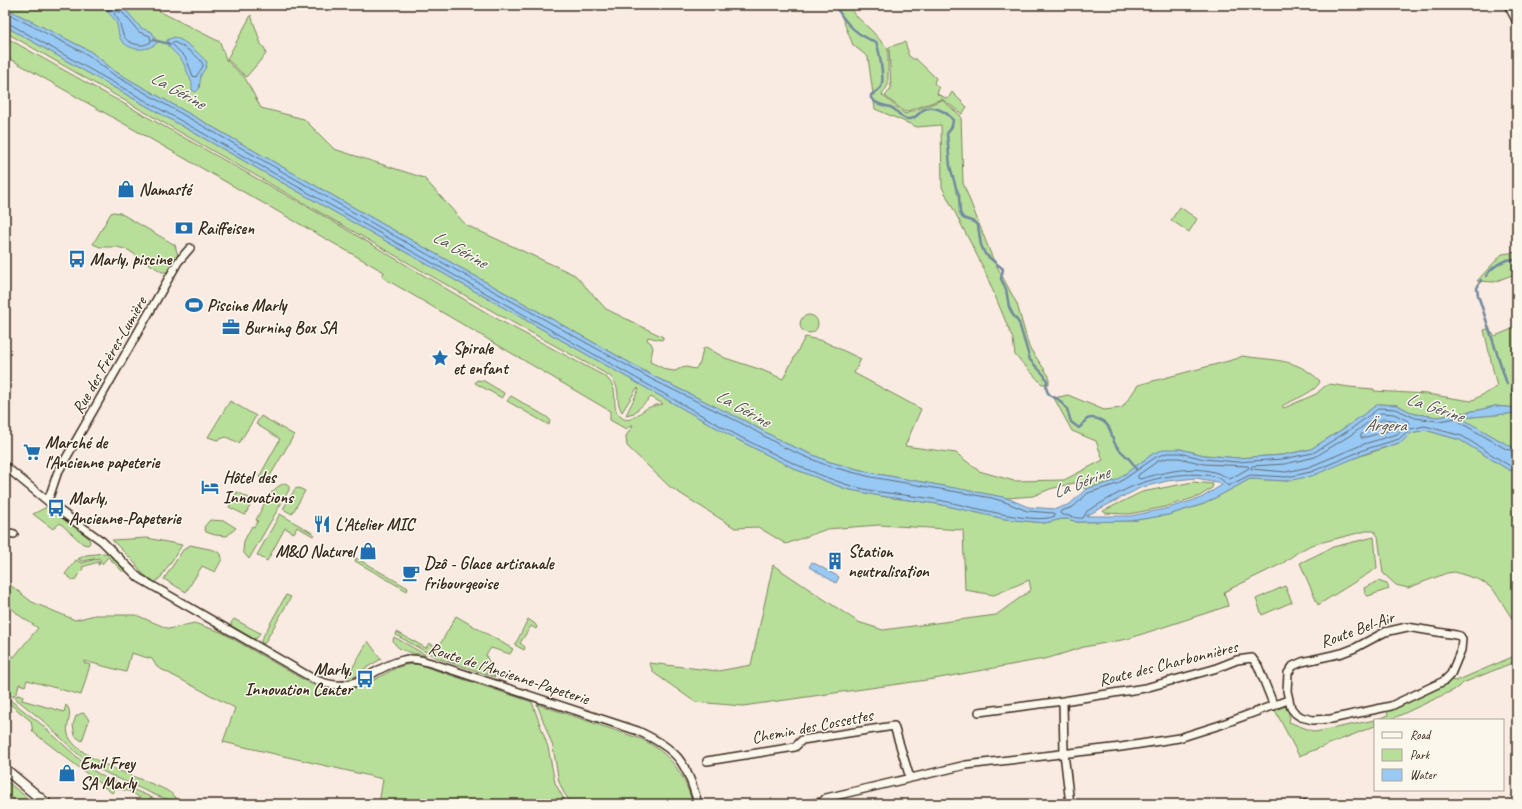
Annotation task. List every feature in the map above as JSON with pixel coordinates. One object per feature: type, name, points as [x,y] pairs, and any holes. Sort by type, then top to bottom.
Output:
[{"type":"main road","points":[[5,769],[47,804]]},
{"type":"street","points":[[1508,5],[1517,22]]},
{"type":"street","name":"Rue des Frères-Lumière","points":[[47,500],[57,474],[178,262],[190,248]]},
{"type":"street","name":"Route de l'Ancienne-Papeterie","points":[[5,466],[47,500],[102,541],[139,578],[312,678],[324,683],[342,686],[352,685],[396,662],[417,659],[638,731],[658,740],[673,752],[684,766],[693,783],[698,804]]},
{"type":"street","points":[[5,532],[14,534]]},
{"type":"street","name":"Route Bel-Air","points":[[1407,627],[1456,635],[1460,636],[1462,639],[1461,650],[1452,674],[1444,681],[1391,706],[1331,719],[1313,720],[1295,713],[1288,700],[1288,673],[1293,666],[1302,662],[1328,657],[1350,650],[1385,632],[1407,627]]},
{"type":"street","name":"Route des Charbonnières","points":[[979,712],[1063,702],[1144,688],[1207,671],[1237,660],[1252,658],[1258,666],[1274,706]]},
{"type":"street","points":[[811,804],[822,802],[826,798],[966,764],[1121,747],[1179,738],[1220,726],[1288,700]]},
{"type":"street","points":[[1063,702],[1064,753],[1070,804]]},
{"type":"street","name":"Chemin des Cossettes","points":[[707,761],[795,747],[802,740],[894,726],[910,778]]},
{"type":"green space","points":[[5,5],[147,5],[220,42],[226,60],[245,78],[261,108],[304,119],[334,149],[424,178],[466,225],[575,275],[606,309],[663,337],[661,340],[648,337],[647,340],[651,343],[653,348],[650,362],[667,370],[675,371],[686,367],[695,369],[700,363],[703,349],[706,347],[725,358],[762,370],[783,379],[805,337],[823,341],[861,359],[854,373],[921,409],[905,446],[956,453],[979,471],[1014,481],[1064,480],[1103,460],[1096,441],[1072,431],[1054,398],[1068,395],[1104,410],[1122,408],[1138,385],[1236,359],[1242,356],[1283,361],[1293,364],[1311,373],[1320,381],[1314,389],[1282,406],[1284,408],[1316,394],[1325,386],[1330,384],[1374,389],[1374,391],[1427,394],[1471,401],[1497,387],[1484,330],[1488,329],[1495,336],[1517,327],[1517,408],[1495,406],[1438,417],[1415,414],[1397,405],[1378,404],[1349,425],[1311,449],[1283,455],[1238,458],[1204,455],[1180,449],[1154,453],[1115,481],[1086,489],[1074,483],[1050,489],[1033,496],[1007,498],[873,473],[830,462],[787,444],[745,421],[655,377],[116,72],[90,51],[5,8]]},
{"type":"green space","points":[[837,5],[853,5],[853,13],[888,49],[888,85],[882,95],[905,114],[942,100],[961,116],[963,183],[992,257],[1017,304],[1029,347],[1049,376],[1049,384],[1042,384],[1015,355],[1013,339],[983,267],[942,187],[941,125],[917,127],[875,109],[868,57],[853,45]]},
{"type":"green space","points":[[251,15],[266,54],[246,77],[227,59]]},
{"type":"green space","points":[[5,26],[740,441],[797,470],[846,489],[880,496],[938,504],[1005,519],[1045,523],[1062,519],[1077,522],[1130,521],[1168,515],[1204,504],[1250,479],[1287,481],[1402,442],[1411,433],[1425,430],[1460,440],[1509,470],[1517,472],[1517,626],[1493,589],[1480,580],[1455,572],[1447,573],[1408,588],[1396,585],[1383,573],[1378,536],[1374,531],[1366,531],[1311,545],[1283,563],[1224,592],[1228,606],[1127,639],[1084,647],[1049,658],[934,679],[743,706],[695,702],[654,673],[649,663],[718,671],[751,665],[773,565],[858,622],[883,630],[996,615],[1031,590],[1029,580],[994,595],[965,590],[963,530],[879,525],[827,529],[786,544],[758,527],[735,528],[670,487],[627,446],[626,436],[633,425],[626,429],[610,420],[610,411],[382,277],[384,272],[5,56],[5,37],[327,218],[499,320],[606,377],[614,388],[616,411],[624,419],[630,419],[648,408],[663,404],[651,397],[634,413],[626,415],[639,389],[637,388],[622,412],[616,386],[610,376],[501,316],[5,32]]},
{"type":"green space","points":[[905,42],[908,55],[913,59],[916,59],[936,78],[934,83],[939,88],[937,94],[948,99],[952,92],[967,107],[962,114],[942,99],[905,112],[885,96],[891,89],[889,47]]},
{"type":"green space","points":[[1180,207],[1197,219],[1189,232],[1171,220]]},
{"type":"green space","points":[[113,212],[120,213],[175,245],[178,256],[168,272],[162,272],[128,250],[117,247],[100,247],[93,244]]},
{"type":"green space","points":[[1517,252],[1517,273],[1494,282],[1477,281],[1502,254]]},
{"type":"green space","points":[[809,315],[815,318],[818,324],[815,330],[809,333],[803,330],[800,324],[803,318]]},
{"type":"green space","points":[[477,380],[484,381],[504,393],[502,398],[475,383]]},
{"type":"green space","points":[[511,396],[547,417],[550,420],[549,425],[507,401]]},
{"type":"green space","points":[[230,401],[256,416],[239,443],[226,437],[217,440],[208,437]]},
{"type":"green space","points":[[1517,413],[1517,449],[1460,418]]},
{"type":"green space","points":[[261,416],[294,435],[267,481],[259,477],[280,439],[256,424]]},
{"type":"green space","points":[[1193,482],[1213,484],[1212,488],[1200,496],[1165,507],[1129,514],[1105,513],[1103,511],[1142,492]]},
{"type":"green space","points":[[286,483],[289,490],[249,559],[243,552],[244,541],[252,526],[254,527],[258,521],[256,520],[271,493],[280,485]]},
{"type":"green space","points":[[299,488],[305,491],[292,514],[283,509],[295,489]]},
{"type":"green space","points":[[237,492],[253,500],[245,515],[229,507]]},
{"type":"green space","points":[[47,507],[89,538],[90,543],[88,545],[83,544],[60,523],[53,529],[33,514]]},
{"type":"green space","points":[[280,514],[314,534],[313,536],[297,527],[294,533],[285,528],[267,561],[257,555]]},
{"type":"green space","points":[[210,520],[225,521],[236,528],[227,536],[215,535],[206,532],[204,527]]},
{"type":"green space","points":[[1374,537],[1377,568],[1318,605],[1300,563],[1333,547]]},
{"type":"green space","points":[[147,538],[182,545],[161,577],[154,583],[142,573],[135,563],[112,540]]},
{"type":"green space","points":[[190,545],[214,550],[221,554],[222,559],[215,572],[202,566],[186,592],[164,579],[183,550]]},
{"type":"green space","points":[[109,554],[125,571],[122,571],[108,557],[102,564],[99,558],[82,561],[78,559],[86,555]]},
{"type":"green space","points":[[356,558],[408,588],[407,591],[355,561]]},
{"type":"green space","points":[[96,559],[100,564],[98,565],[98,562],[82,567],[83,569],[74,581],[65,574],[76,560],[82,563]]},
{"type":"green space","points":[[5,581],[32,602],[75,620],[95,615],[136,615],[169,629],[194,623],[221,632],[311,684],[339,692],[365,685],[396,668],[405,665],[417,664],[532,702],[548,747],[555,783],[567,804],[379,804],[383,779],[223,742],[235,708],[157,667],[152,659],[131,653],[126,672],[84,661],[84,663],[90,665],[81,695],[27,680],[25,686],[19,684],[17,692],[13,697],[5,691],[5,665],[12,659],[10,656],[11,655],[14,657],[38,628],[20,616],[5,602]]},
{"type":"green space","points":[[1378,581],[1387,584],[1389,589],[1368,596],[1365,594],[1364,588]]},
{"type":"green space","points":[[1285,586],[1292,602],[1262,615],[1256,599]]},
{"type":"green space","points":[[286,595],[291,597],[264,644],[261,640]]},
{"type":"green space","points":[[456,616],[513,649],[510,654],[491,648],[486,655],[495,677],[437,658],[396,635],[397,632],[426,648],[429,643],[438,648]]},
{"type":"green space","points":[[234,619],[260,633],[257,638],[254,639],[232,626],[231,623]]},
{"type":"green space","points":[[528,619],[537,627],[536,629],[531,626],[520,643],[525,647],[524,650],[515,645]]},
{"type":"green space","points":[[394,637],[426,656],[402,650],[395,644],[393,640]]},
{"type":"green space","points":[[368,641],[381,659],[359,672],[359,674],[351,679],[346,679]]},
{"type":"green space","points":[[1517,655],[1517,661],[1463,683],[1454,690],[1392,719],[1378,719],[1388,715],[1387,710],[1450,680],[1456,681]]},
{"type":"green space","points":[[17,695],[23,696],[22,700],[64,712],[66,705],[70,714],[67,729],[69,737],[76,746],[86,754],[113,768],[166,790],[182,804],[155,795],[106,773],[92,765],[15,698]]},
{"type":"green space","points":[[5,696],[41,724],[89,768],[104,777],[162,802],[153,804],[145,802],[131,792],[116,788],[112,793],[33,732],[31,721],[5,700]]},
{"type":"green space","points":[[537,704],[641,739],[651,745],[668,758],[680,773],[693,804],[572,804],[564,793],[559,782],[553,747]]},
{"type":"green space","points":[[1285,706],[1289,712],[1289,722],[1315,732],[1374,720],[1374,726],[1299,756],[1275,710]]},
{"type":"green space","points":[[82,713],[85,714],[89,720],[82,741],[75,736],[73,725],[76,716]]},
{"type":"green space","points":[[5,780],[35,804],[19,804],[5,792]]},
{"type":"water","points":[[116,7],[125,9],[141,28],[152,32],[157,43],[143,49],[133,48],[124,44],[120,38],[116,21],[106,10],[108,8]]},
{"type":"water","name":"Ärgera","points":[[5,8],[90,51],[116,72],[655,377],[745,421],[787,444],[830,462],[873,473],[1007,498],[1028,507],[1056,509],[1070,504],[1086,489],[1115,481],[1154,453],[1166,449],[1180,449],[1204,455],[1238,458],[1283,455],[1311,449],[1349,425],[1378,404],[1397,405],[1415,414],[1438,417],[1495,406],[1517,408],[1517,413],[1461,418],[1517,449],[1517,472],[1509,470],[1460,440],[1425,430],[1411,433],[1402,442],[1367,453],[1312,476],[1287,481],[1250,479],[1204,504],[1168,515],[1130,521],[1077,522],[1062,519],[1045,523],[1005,519],[938,504],[880,496],[846,489],[797,470],[740,441],[5,26]],"holes":[[[1196,478],[1217,482],[1222,485],[1201,498],[1165,509],[1130,516],[1086,516],[1140,488],[1167,481]]]},
{"type":"water","points":[[174,37],[188,44],[207,62],[201,75],[199,89],[196,92],[192,90],[192,83],[182,60],[168,46],[167,40]]},
{"type":"water","points":[[812,562],[839,577],[836,583],[809,567]]},
{"type":"waterway","points":[[835,5],[852,28],[863,36],[876,42],[881,64],[882,83],[881,87],[871,95],[871,98],[875,102],[892,108],[902,117],[907,119],[914,118],[927,108],[935,108],[944,112],[953,120],[952,126],[947,134],[950,166],[959,195],[960,213],[963,218],[974,222],[978,226],[981,245],[985,254],[1003,269],[1001,279],[1006,289],[1009,307],[1019,323],[1030,360],[1044,375],[1047,381],[1046,388],[1048,393],[1058,399],[1067,409],[1071,422],[1079,428],[1087,419],[1090,418],[1103,421],[1108,425],[1116,446],[1131,460],[1136,469]]},
{"type":"waterway","points":[[103,7],[110,10]]},
{"type":"waterway","points":[[153,40],[170,44]]},
{"type":"waterway","points":[[1486,276],[1492,269],[1504,261],[1517,261]]},
{"type":"waterway","points":[[1481,280],[1477,288],[1478,295],[1507,384]]},
{"type":"waterway","points":[[1512,389],[1517,406]]},
{"type":"place","name":"Namasté","points":[[126,189]]},
{"type":"place","name":"Raiffeisen","points":[[184,228]]},
{"type":"place","name":"Marly, piscine","points":[[77,259]]},
{"type":"place","name":"Piscine Marly","points":[[194,305]]},
{"type":"place","name":"Burning Box SA","points":[[231,327]]},
{"type":"place","name":"Spirale et enfant","points":[[440,358]]},
{"type":"place","name":"Marché de l'Ancienne papeterie","points":[[32,452]]},
{"type":"place","name":"Hôtel des Innovations","points":[[210,487]]},
{"type":"place","name":"Marly, Ancienne-Papeterie","points":[[56,508]]},
{"type":"place","name":"L'Atelier MIC","points":[[322,524]]},
{"type":"place","name":"M&O Naturel","points":[[368,551]]},
{"type":"place","name":"Station neutralisation","points":[[835,561]]},
{"type":"place","name":"Dzô - Glace artisanale fribourgeoise","points":[[411,573]]},
{"type":"place","name":"Marly, Innovation Center","points":[[365,679]]},
{"type":"place","name":"Emil Frey SA Marly","points":[[67,773]]},
{"type":"water label","name":"La Gérine","points":[[178,90]]},
{"type":"water label","name":"La Gérine","points":[[460,249]]},
{"type":"water label","name":"La Gérine","points":[[1435,407]]},
{"type":"water label","name":"La Gérine","points":[[743,408]]},
{"type":"water label","name":"La Gérine","points":[[1081,482]]}]
